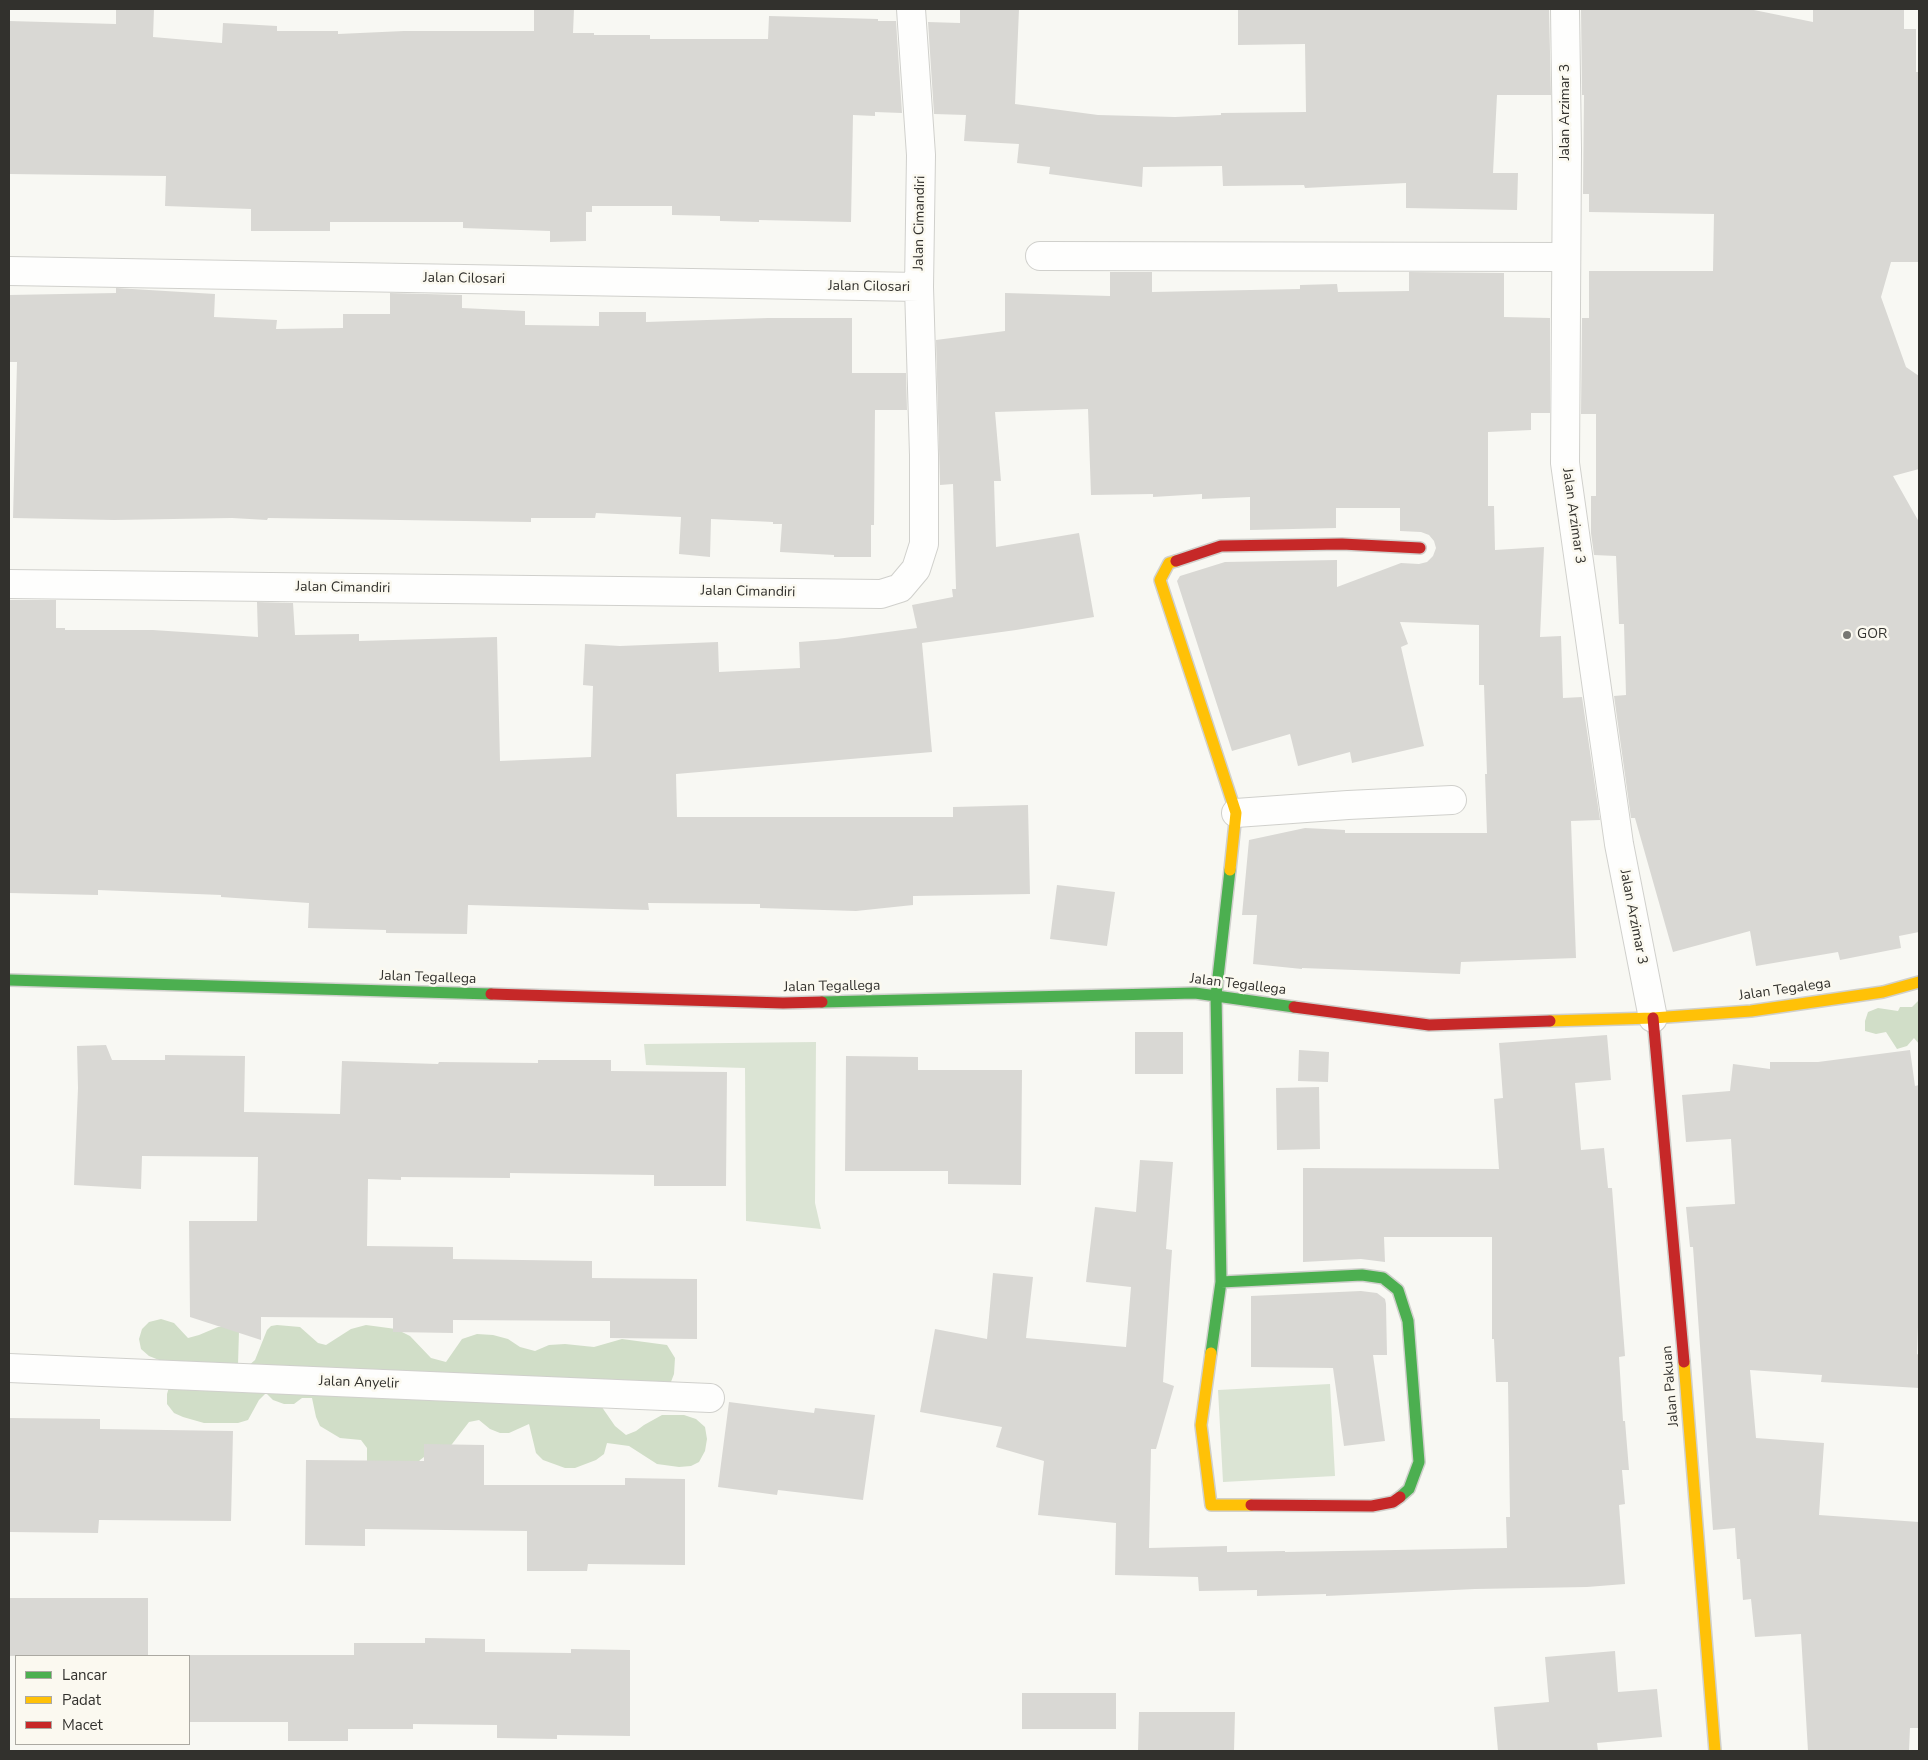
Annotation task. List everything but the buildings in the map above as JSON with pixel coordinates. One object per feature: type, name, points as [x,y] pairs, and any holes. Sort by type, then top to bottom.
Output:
[{"type":"street","name":"Jalan Cimandiri","points":[[9,584],[881,594],[900,588],[916,569],[924,544],[924,454],[919,288],[921,155],[911,9]]},
{"type":"street","name":"Jalan Arzimar 3","points":[[1565,9],[1565,463],[1619,844],[1654,1018]]},
{"type":"street","points":[[1040,256],[1566,257]]},
{"type":"street","name":"Jalan Cilosari","points":[[9,271],[919,288]]},
{"type":"street","points":[[1221,1282],[1362,1275],[1383,1278],[1398,1290],[1408,1321],[1419,1462],[1409,1489],[1393,1502],[1372,1506],[1211,1505],[1201,1425],[1221,1282],[1216,995],[1236,814],[1160,580],[1169,563],[1221,546],[1342,544],[1420,548]]},
{"type":"street","points":[[1236,814],[1348,805],[1452,800]]},
{"type":"street","name":"Jalan Tegallega","points":[[9,980],[783,1003],[1195,993],[1429,1026],[1654,1018]]},
{"type":"street","name":"Jalan Tegalega","points":[[1654,1018],[1751,1011],[1883,992],[1919,982]]},
{"type":"street","name":"Jalan Pakuan","points":[[1654,1018],[1682,1331],[1715,1751]]},
{"type":"street","name":"Jalan Anyelir","points":[[9,1368],[710,1398]]},
{"type":"green space","points":[[1919,1000],[1919,1044],[1914,1038],[1907,1046],[1897,1049],[1886,1032],[1876,1034],[1865,1031],[1865,1021],[1868,1012],[1878,1008],[1898,1011],[1900,1007],[1912,1007]]},
{"type":"green space","points":[[816,1042],[815,1203],[821,1229],[746,1221],[745,1068],[646,1065],[644,1044]]},
{"type":"green space","points":[[161,1319],[174,1323],[188,1338],[218,1327],[228,1327],[239,1331],[238,1365],[247,1367],[255,1360],[267,1330],[271,1326],[277,1325],[300,1327],[318,1343],[326,1345],[351,1329],[366,1325],[396,1329],[410,1336],[431,1358],[446,1362],[462,1339],[477,1334],[493,1335],[508,1339],[520,1347],[535,1351],[549,1345],[565,1344],[594,1347],[622,1339],[667,1345],[675,1358],[674,1374],[669,1387],[597,1400],[615,1426],[626,1435],[662,1415],[684,1415],[696,1419],[705,1427],[707,1439],[705,1451],[699,1462],[691,1466],[679,1467],[657,1464],[629,1446],[607,1443],[604,1454],[596,1460],[575,1468],[565,1468],[543,1460],[536,1453],[529,1424],[509,1433],[500,1433],[490,1429],[479,1420],[469,1422],[449,1448],[428,1454],[414,1468],[367,1462],[367,1448],[361,1440],[340,1438],[320,1426],[312,1398],[302,1398],[294,1404],[284,1404],[273,1400],[266,1393],[259,1400],[248,1420],[238,1423],[204,1423],[174,1413],[167,1404],[170,1384],[168,1365],[149,1356],[141,1349],[139,1339],[142,1329],[149,1322]]},
{"type":"green space","points":[[1330,1384],[1335,1476],[1223,1482],[1218,1390]]},
{"type":"traffic: fast","points":[[1211,1353],[1221,1282],[1216,995],[1230,870]]},
{"type":"traffic: fast","points":[[9,980],[491,994]]},
{"type":"traffic: fast","points":[[822,1002],[1195,993],[1294,1007]]},
{"type":"traffic: fast","points":[[1221,1282],[1362,1275],[1383,1278],[1398,1290],[1408,1321],[1419,1462],[1409,1489],[1400,1497]]},
{"type":"traffic: slow","points":[[1176,561],[1169,563],[1160,580],[1236,813],[1230,870]]},
{"type":"traffic: slow","points":[[1550,1021],[1653,1018],[1751,1011],[1883,992],[1919,982]]},
{"type":"traffic: slow","points":[[1211,1353],[1201,1425],[1211,1505],[1251,1505]]},
{"type":"traffic: slow","points":[[1684,1362],[1715,1751]]},
{"type":"traffic: jam","points":[[1176,561],[1221,546],[1342,544],[1420,548]]},
{"type":"traffic: jam","points":[[491,994],[783,1003],[822,1002]]},
{"type":"traffic: jam","points":[[1294,1007],[1429,1025],[1550,1021]]},
{"type":"traffic: jam","points":[[1653,1018],[1684,1362]]},
{"type":"traffic: jam","points":[[1251,1505],[1372,1506],[1393,1502],[1400,1497]]},
{"type":"place","name":"GOR","points":[[1847,635]]}]
